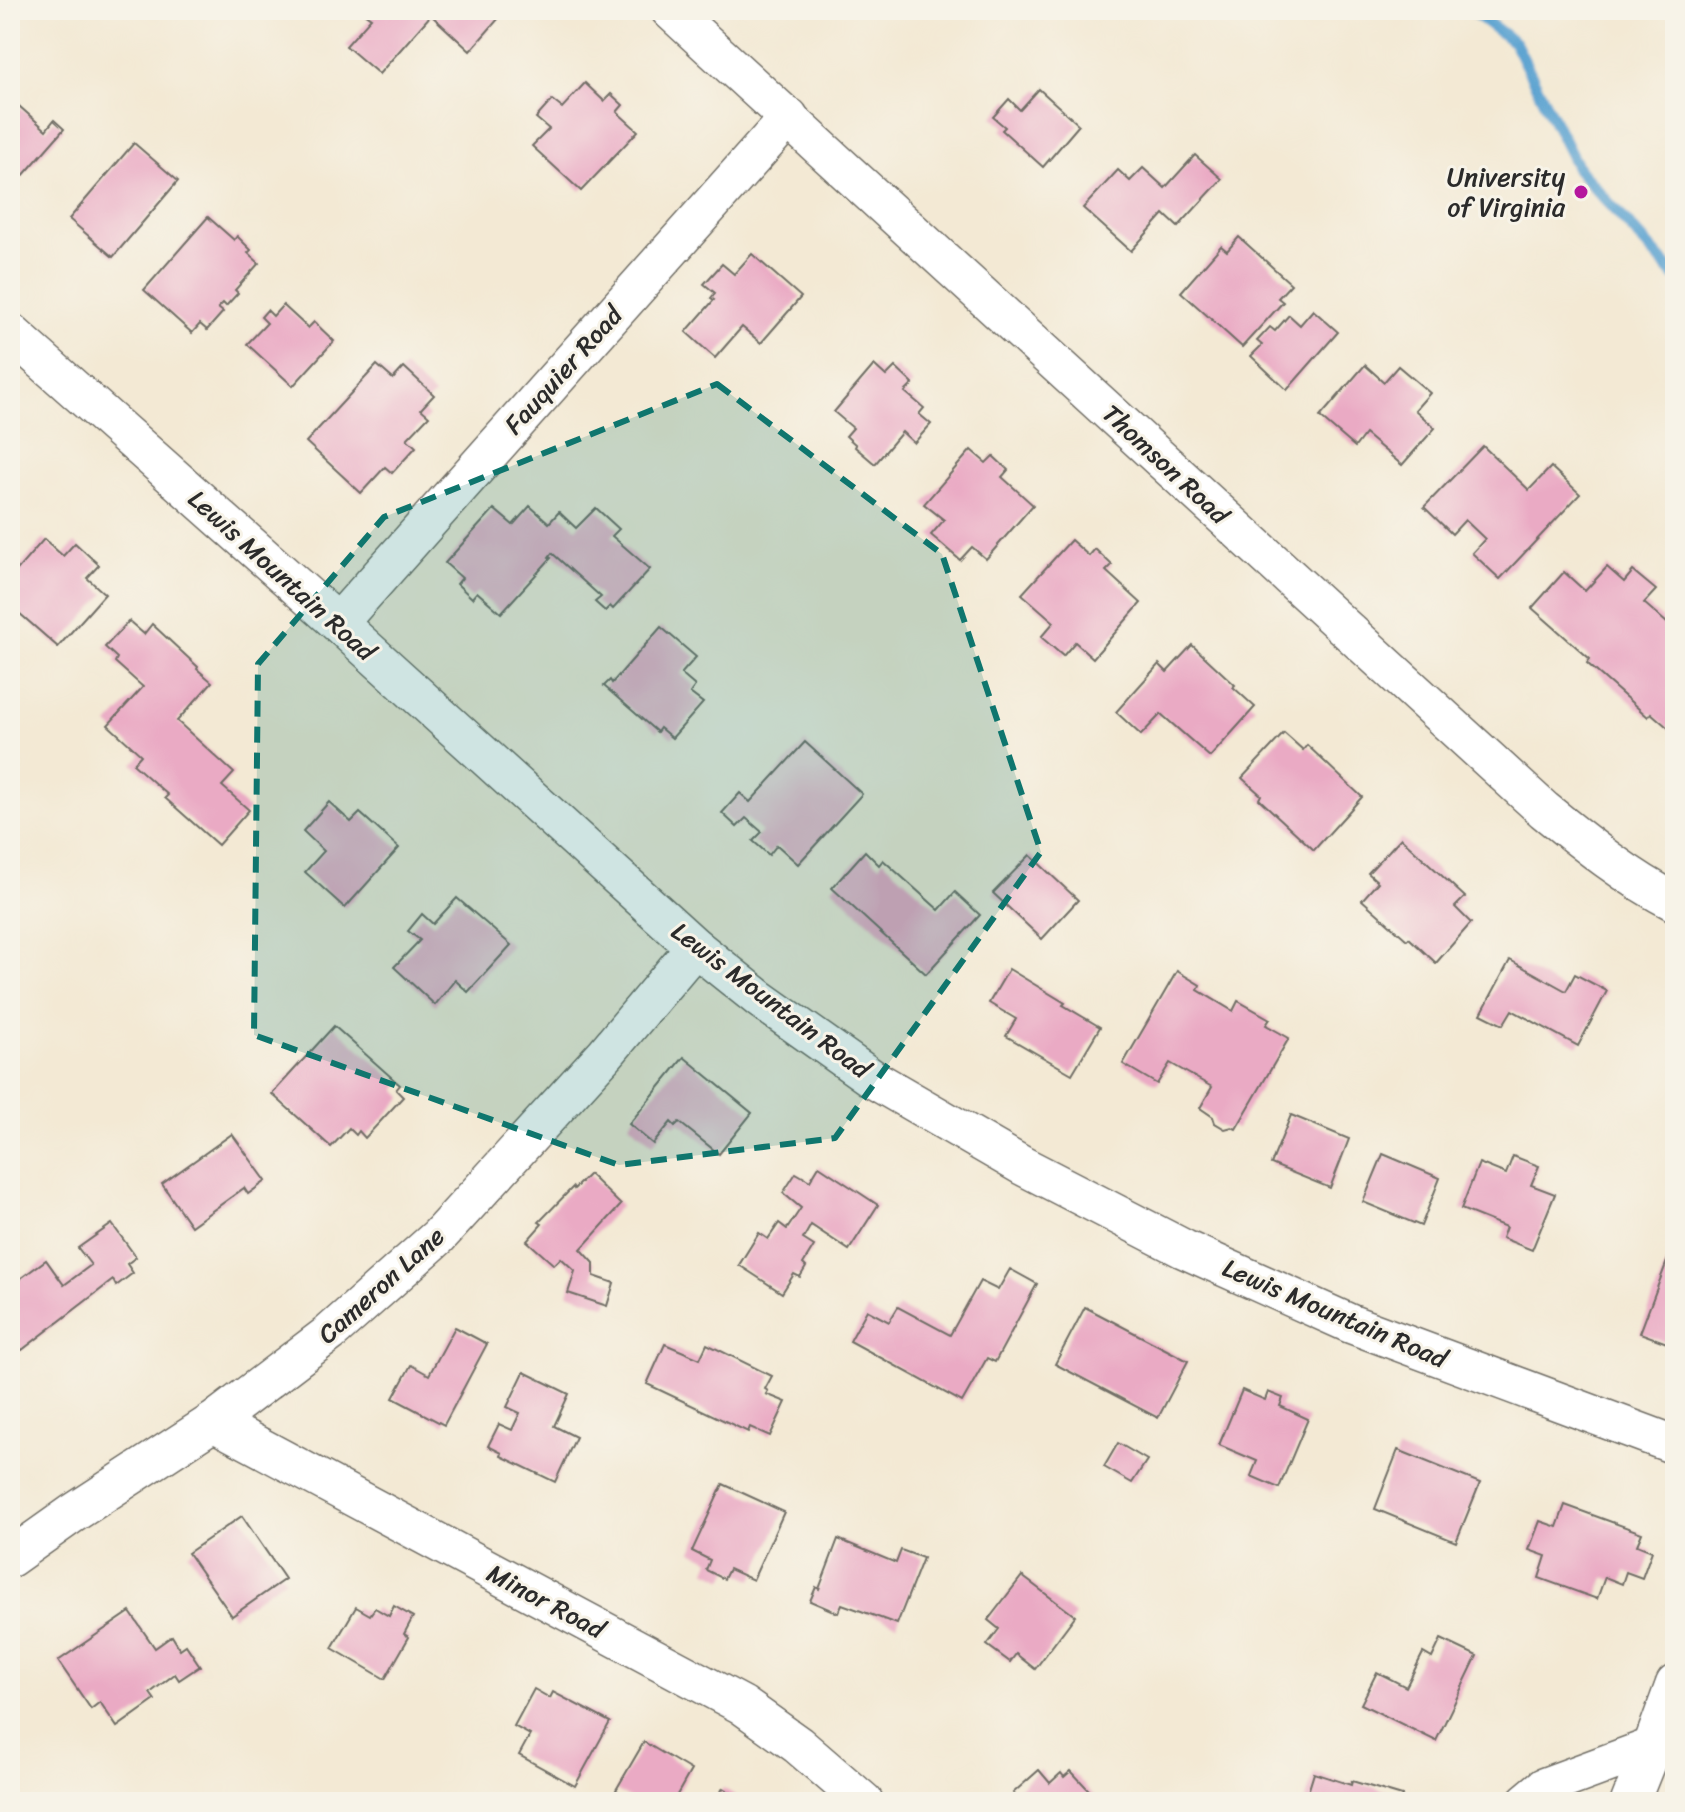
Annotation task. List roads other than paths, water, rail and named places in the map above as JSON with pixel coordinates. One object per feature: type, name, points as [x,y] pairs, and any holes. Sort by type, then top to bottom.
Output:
[{"type":"street","name":"Thomson Road","points":[[670,10],[1544,810],[1598,854],[1675,902]]},
{"type":"street","name":"Fauquier Road","points":[[338,623],[789,117]]},
{"type":"street","name":"Lewis Mountain Road","points":[[10,332],[338,623],[695,947],[760,999],[873,1079],[1023,1166],[1184,1249],[1351,1324],[1675,1445]]},
{"type":"street","name":"Cameron Lane","points":[[10,1558],[213,1422],[330,1333],[438,1237],[606,1053],[695,947]]},
{"type":"street","name":"Minor Road","points":[[213,1422],[742,1705],[798,1745],[862,1801]]},
{"type":"street","points":[[1630,1802],[1675,1684]]},
{"type":"street","points":[[1526,1802],[1544,1787],[1652,1747]]},
{"type":"waterway","points":[[1471,10],[1515,43],[1578,169],[1675,276]]},
{"type":"place","name":"University of Virginia","points":[[1581,192]]}]
